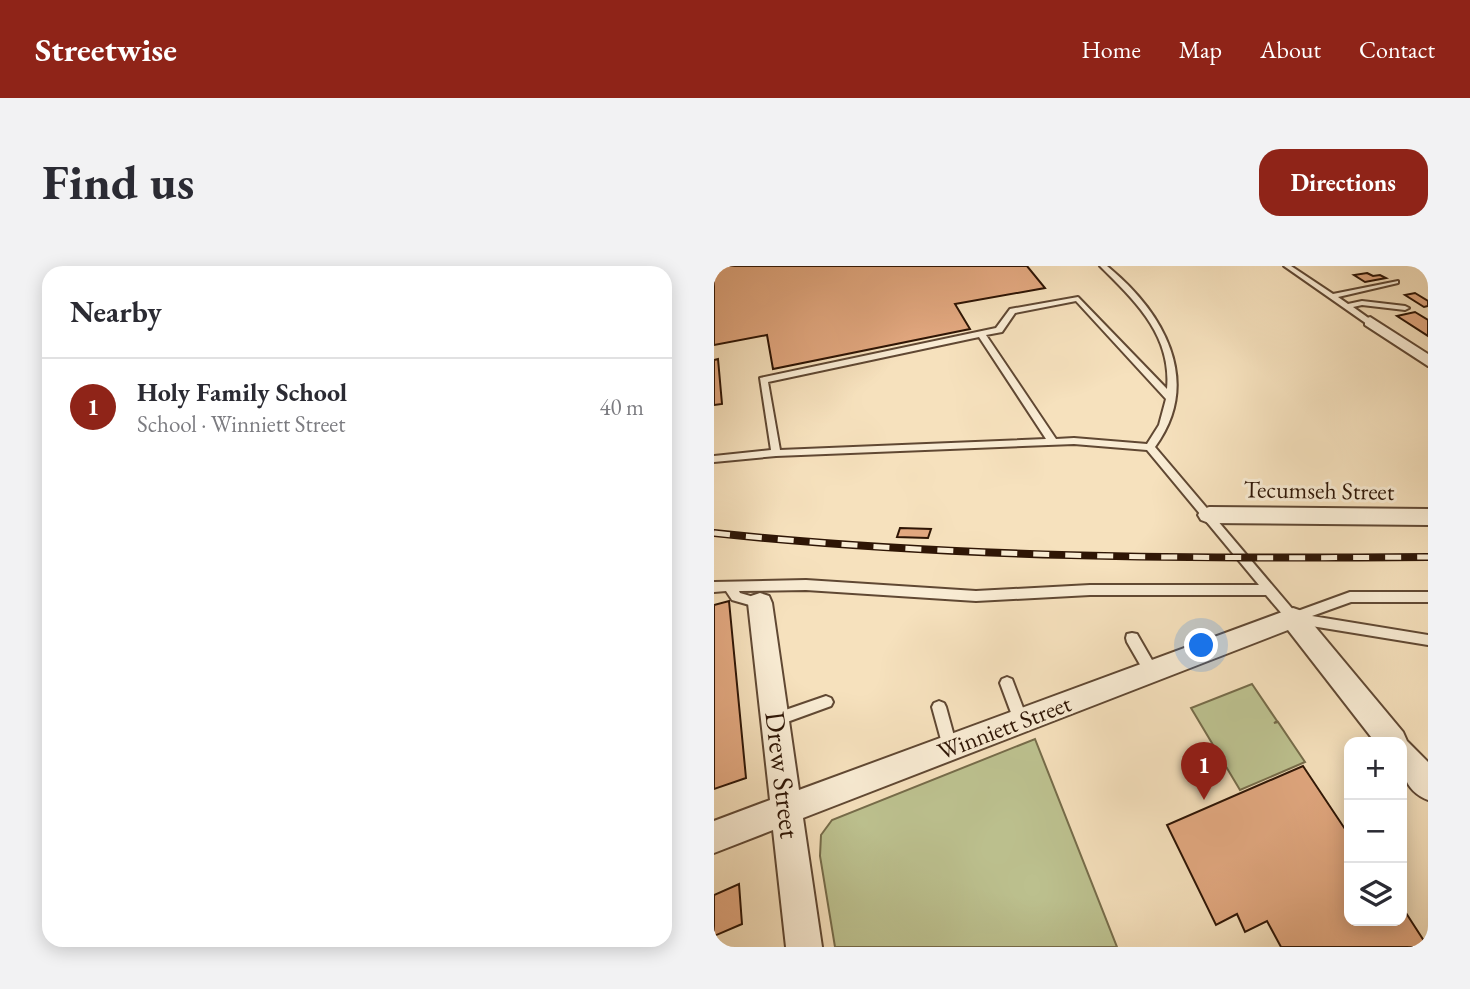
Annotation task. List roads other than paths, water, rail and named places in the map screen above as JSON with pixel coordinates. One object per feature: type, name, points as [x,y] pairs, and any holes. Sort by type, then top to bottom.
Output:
[{"type":"street","points":[[1370,322],[1427,359]]},
{"type":"street","name":"Tecumseh Street","points":[[1209,515],[1428,517]]},
{"type":"street","name":"Drew Street","points":[[760,603],[804,947]]},
{"type":"street","points":[[1293,618],[1389,737]]},
{"type":"street","name":"Winniett Street","points":[[714,837],[1293,618]]},
{"type":"street","points":[[1407,759],[1428,785]]},
{"type":"lane","points":[[1102,266],[1143,309],[1166,344],[1169,356],[1170,398],[1166,426],[1150,447]]},
{"type":"lane","points":[[1287,266],[1370,322]]},
{"type":"lane","points":[[1332,296],[1396,282]]},
{"type":"lane","points":[[776,453],[764,380],[999,330],[1009,314],[1016,310],[1079,299],[1170,398]]},
{"type":"lane","points":[[1347,306],[1362,303],[1405,308]]},
{"type":"lane","points":[[981,334],[1053,442]]},
{"type":"lane","points":[[714,459],[776,453],[1053,442],[1112,442],[1150,447],[1293,618],[1428,640]]},
{"type":"lane","points":[[729,586],[736,597],[760,603]]},
{"type":"lane","points":[[714,587],[806,586],[976,596],[1090,590],[1270,590]]},
{"type":"lane","points":[[1293,618],[1350,597],[1428,597]]},
{"type":"lane","points":[[1132,638],[1152,671]]},
{"type":"lane","points":[[1007,683],[1021,721]]},
{"type":"lane","points":[[776,720],[826,702]]},
{"type":"lane","points":[[939,707],[950,747]]},
{"type":"railway","points":[[714,533],[892,548],[981,552],[1249,558],[1428,557]]},
{"type":"place","name":"Holy Family School","points":[[1204,800]]}]
